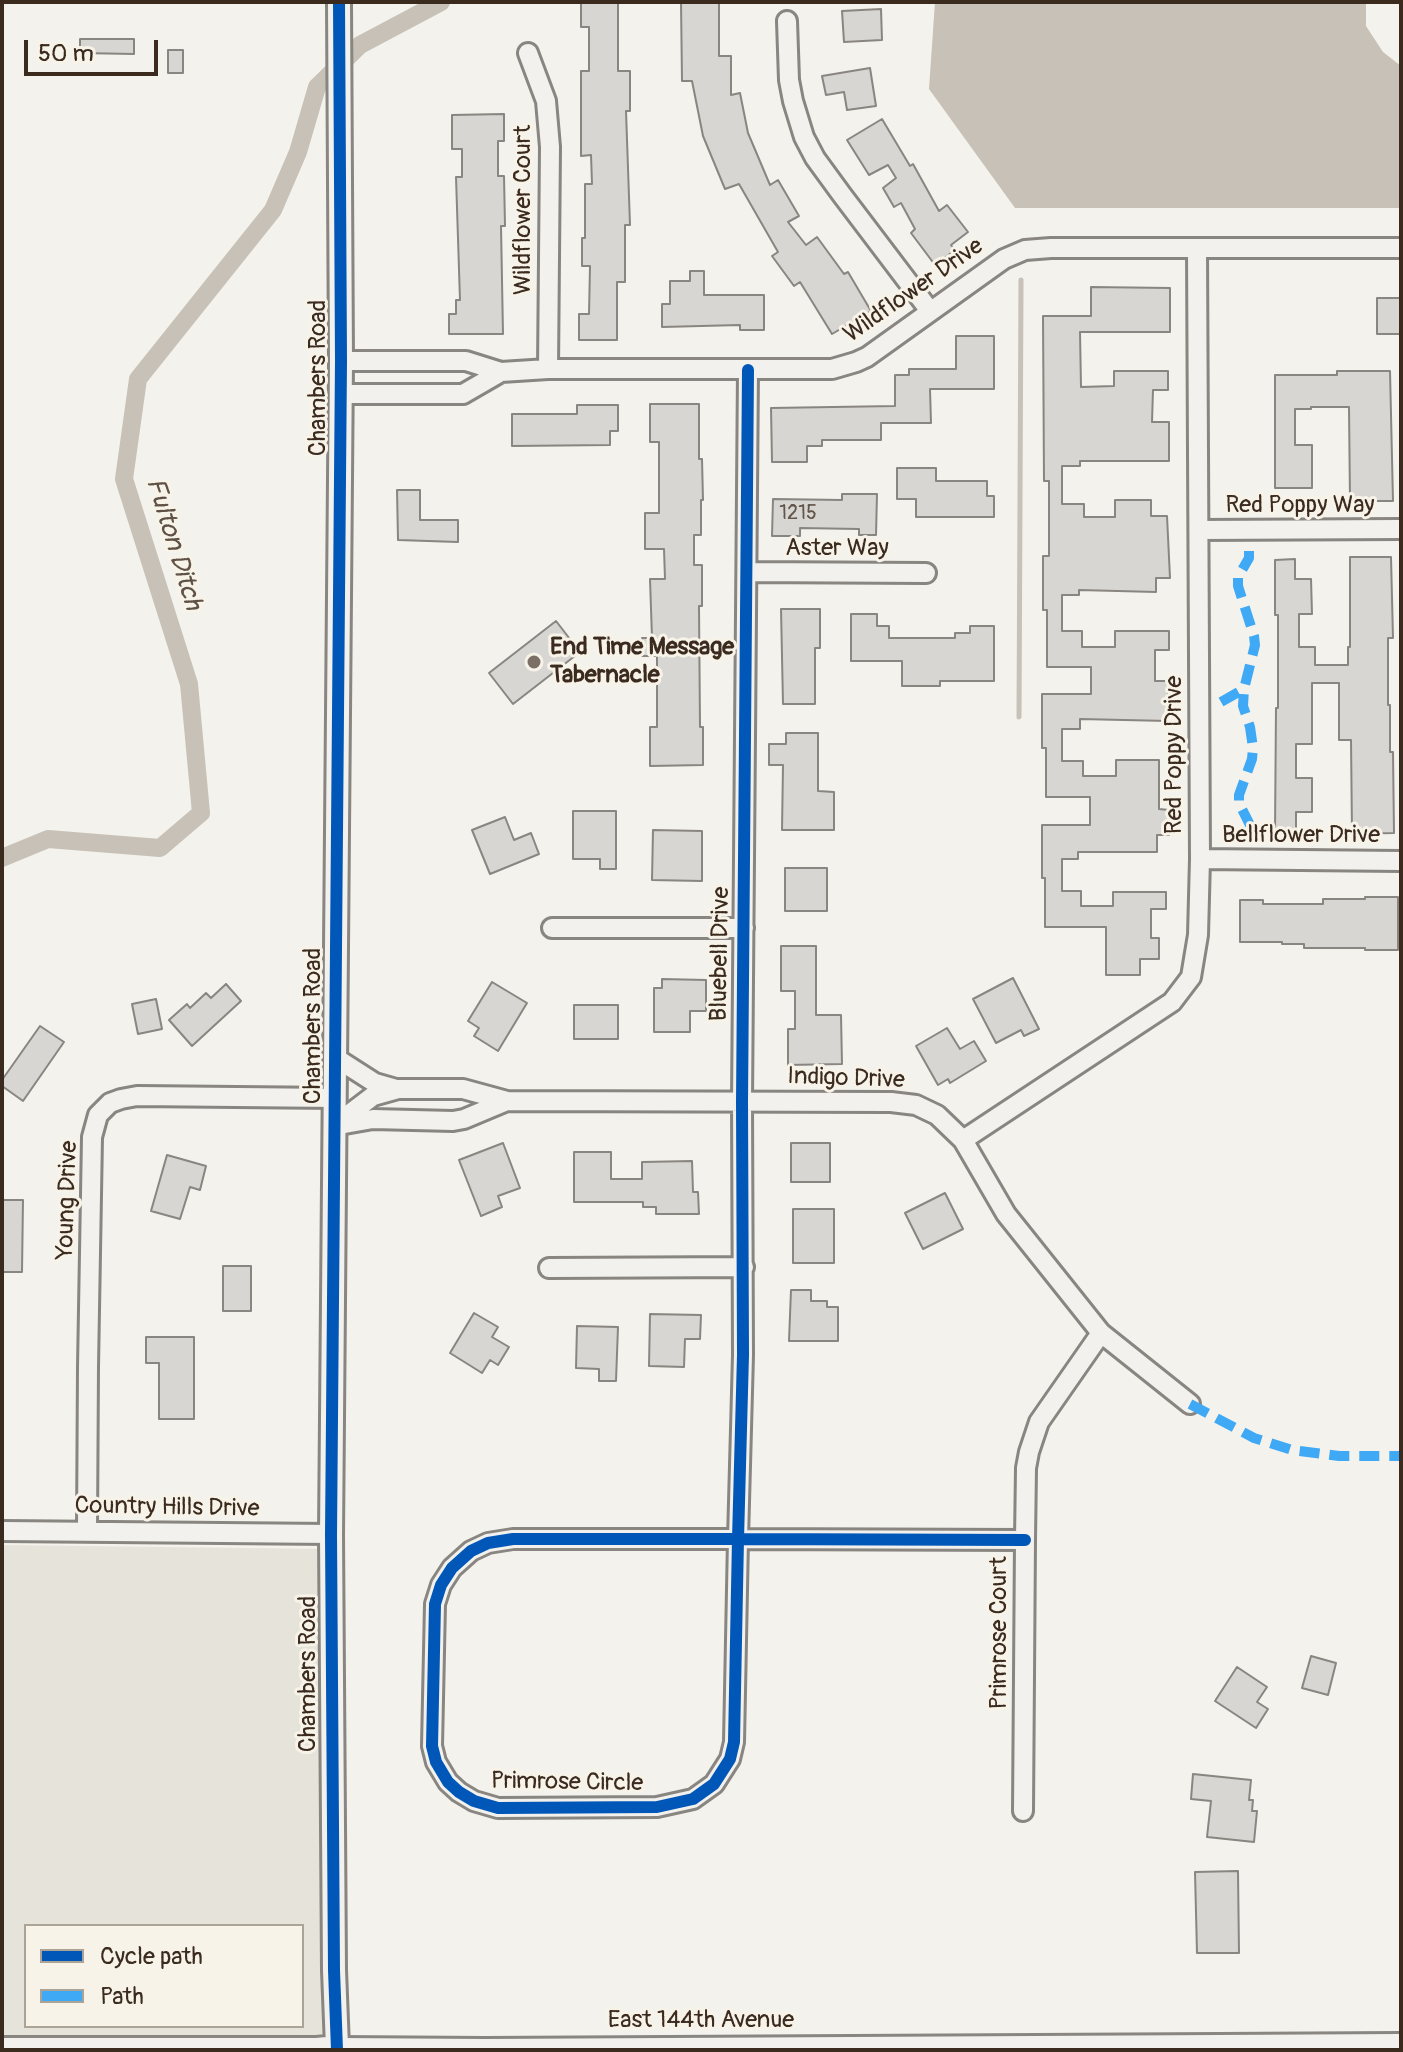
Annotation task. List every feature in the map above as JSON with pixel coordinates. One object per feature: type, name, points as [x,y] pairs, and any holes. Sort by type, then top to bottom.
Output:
[{"type":"street","name":"Chambers Road","points":[[337,2048],[331,1534],[341,394],[339,2]]},
{"type":"street","points":[[787,21],[789,80],[804,137],[815,158],[930,311]]},
{"type":"street","name":"Wildflower Court","points":[[528,53],[546,101],[550,147],[548,369]]},
{"type":"street","name":"Wildflower Drive","points":[[341,361],[466,361],[501,372],[548,369],[832,369],[856,362],[1004,259],[1025,250],[1401,248]]},
{"type":"street","name":"Red Poppy Drive","points":[[963,1140],[1172,1002],[1191,977],[1196,958],[1200,859],[1197,249]]},
{"type":"street","name":"Bluebell Drive","points":[[738,1539],[744,1267],[742,1101],[748,370]]},
{"type":"street","name":"Wildflower Drive","points":[[341,394],[463,394],[501,372]]},
{"type":"street","name":"Red Poppy Way","points":[[1199,530],[1401,529]]},
{"type":"street","name":"Aster Way","points":[[747,572],[926,573]]},
{"type":"street","name":"Bellflower Drive","points":[[1200,859],[1401,861]]},
{"type":"street","points":[[552,928],[744,928]]},
{"type":"street","points":[[336,1058],[375,1083],[398,1089]]},
{"type":"street","points":[[335,1125],[373,1096],[398,1089]]},
{"type":"street","name":"Indigo Drive","points":[[398,1089],[463,1089],[507,1101],[891,1102],[916,1105],[937,1115],[963,1140],[1006,1214],[1101,1333],[1190,1404]]},
{"type":"street","name":"Young Drive","points":[[87,1530],[92,1137],[98,1115],[110,1103],[137,1096],[336,1098]]},
{"type":"street","name":"Indigo Drive","points":[[335,1125],[373,1119],[453,1121],[507,1101]]},
{"type":"street","points":[[549,1268],[744,1267]]},
{"type":"street","name":"Primrose Court","points":[[1023,1811],[1026,1468],[1032,1438],[1044,1414],[1101,1333]]},
{"type":"street","name":"Country Hills Drive","points":[[2,1531],[331,1534]]},
{"type":"street","name":"Primrose Circle","points":[[738,1539],[734,1742],[730,1759],[714,1784],[693,1799],[657,1807],[498,1808],[467,1798],[448,1782],[436,1762],[432,1746],[433,1614],[441,1585],[452,1568],[463,1557],[488,1543],[513,1539],[738,1539],[1025,1540]]},
{"type":"street","name":"East 144th Avenue","points":[[2,2049],[1401,2043]]},
{"type":"shaded area","points":[[935,2],[1366,2],[1366,26],[1383,52],[1401,66],[1401,208],[1015,208],[929,89]]},
{"type":"shaded area","points":[[2,1545],[331,1549],[337,2047],[2,2050]]},
{"type":"building","points":[[581,2],[618,2],[618,71],[630,71],[630,111],[626,111],[630,225],[625,225],[625,282],[617,282],[617,340],[579,340],[579,314],[589,314],[590,266],[582,266],[582,238],[585,238],[585,184],[592,184],[591,155],[581,156],[581,71],[589,71],[589,27],[581,27]]},
{"type":"building","points":[[681,2],[719,2],[719,56],[731,56],[731,95],[740,93],[748,133],[770,185],[778,180],[799,216],[788,222],[806,245],[817,237],[844,274],[848,272],[871,311],[832,334],[800,282],[794,286],[772,256],[778,252],[739,184],[725,189],[703,136],[692,81],[682,81]]},
{"type":"building","points":[[881,9],[882,40],[844,42],[842,11]]},
{"type":"building","points":[[80,39],[134,39],[134,54],[80,53]]},
{"type":"building","points":[[168,50],[183,50],[183,73],[168,73]]},
{"type":"building","points":[[870,68],[876,106],[847,110],[844,92],[826,95],[822,76]]},
{"type":"building","points":[[504,114],[504,141],[498,141],[498,176],[504,176],[505,226],[501,226],[503,334],[449,334],[449,314],[456,314],[456,300],[460,300],[456,177],[462,177],[462,149],[452,149],[452,115]]},
{"type":"building","points":[[882,119],[910,166],[913,164],[939,211],[947,205],[968,232],[951,245],[955,250],[935,265],[911,233],[915,229],[901,203],[894,207],[883,188],[896,178],[888,165],[869,175],[847,140]]},
{"type":"building","points":[[690,271],[704,271],[704,295],[764,295],[764,330],[740,330],[740,325],[662,327],[662,304],[670,304],[670,281],[690,281]]},
{"type":"building","points":[[1091,287],[1170,288],[1170,332],[1080,332],[1081,387],[1114,386],[1114,371],[1168,371],[1168,390],[1153,390],[1152,422],[1169,422],[1169,461],[1080,461],[1080,466],[1062,466],[1062,504],[1084,504],[1084,517],[1115,517],[1115,500],[1151,500],[1151,516],[1167,516],[1170,578],[1156,578],[1156,592],[1079,590],[1079,595],[1062,595],[1062,631],[1082,631],[1082,647],[1115,647],[1115,631],[1169,631],[1169,650],[1155,650],[1155,681],[1168,681],[1168,721],[1080,719],[1080,729],[1062,729],[1062,761],[1083,761],[1083,776],[1116,776],[1116,760],[1159,760],[1159,809],[1169,810],[1169,835],[1157,835],[1157,852],[1078,852],[1078,859],[1062,859],[1062,891],[1081,891],[1081,906],[1113,906],[1113,892],[1166,892],[1166,909],[1151,909],[1151,938],[1159,938],[1159,959],[1140,959],[1140,975],[1106,975],[1106,927],[1045,927],[1042,825],[1090,825],[1090,797],[1046,797],[1042,694],[1091,694],[1091,667],[1047,667],[1043,556],[1049,556],[1049,481],[1044,481],[1043,316],[1091,316]]},
{"type":"building","points":[[1377,298],[1401,298],[1401,334],[1377,334]]},
{"type":"building","points":[[956,336],[994,336],[994,389],[930,389],[931,423],[881,423],[881,440],[822,440],[822,446],[807,446],[807,462],[772,462],[771,408],[895,406],[895,375],[909,375],[909,369],[956,369]]},
{"type":"building","points":[[1337,371],[1390,371],[1393,501],[1350,501],[1349,407],[1295,409],[1295,445],[1312,445],[1312,488],[1275,488],[1275,375],[1337,375]]},
{"type":"building","points":[[650,404],[699,404],[703,500],[701,535],[694,535],[694,565],[702,565],[702,606],[699,606],[703,765],[650,766],[650,727],[657,727],[657,656],[642,656],[642,638],[652,638],[650,579],[665,579],[664,549],[645,549],[645,513],[659,513],[659,442],[650,442]]},
{"type":"building","points":[[577,405],[618,405],[618,431],[610,431],[610,445],[512,446],[512,414],[577,414]]},
{"type":"building","points":[[897,468],[936,468],[936,481],[987,481],[987,496],[994,496],[994,517],[916,517],[916,499],[897,499]]},
{"type":"building","points":[[397,490],[420,490],[420,520],[458,520],[458,542],[398,540]]},
{"type":"building","points":[[842,494],[877,494],[876,535],[859,535],[859,529],[800,528],[800,536],[772,536],[773,499],[842,500]]},
{"type":"building","points":[[1350,557],[1391,557],[1393,638],[1388,638],[1388,705],[1390,752],[1393,752],[1394,833],[1352,834],[1351,740],[1339,740],[1339,683],[1312,683],[1312,744],[1296,744],[1296,778],[1312,778],[1312,812],[1296,812],[1296,831],[1275,831],[1278,615],[1275,615],[1275,560],[1295,559],[1295,579],[1311,579],[1312,614],[1299,614],[1299,647],[1315,647],[1315,665],[1348,665]]},
{"type":"building","points":[[781,609],[820,609],[820,648],[815,648],[815,704],[783,704]]},
{"type":"building","points":[[851,614],[877,614],[877,626],[889,626],[889,638],[955,638],[955,633],[970,633],[970,626],[994,626],[994,681],[940,681],[940,686],[902,686],[902,661],[851,661]]},
{"type":"building","name":"End Time Message Tabernacle","points":[[556,621],[580,652],[513,704],[489,673]]},
{"type":"building","points":[[786,733],[818,733],[818,791],[834,792],[834,830],[782,830],[783,765],[769,765],[769,744],[786,744]]},
{"type":"building","points":[[573,811],[616,811],[616,869],[600,869],[600,859],[573,859]]},
{"type":"building","points":[[505,817],[514,840],[531,833],[539,854],[490,874],[472,830]]},
{"type":"building","points":[[653,830],[702,831],[702,881],[652,880]]},
{"type":"building","points":[[785,868],[827,868],[827,911],[785,911]]},
{"type":"building","points":[[1398,897],[1398,950],[1304,948],[1304,944],[1240,942],[1240,900],[1263,900],[1263,904],[1323,904],[1323,899]]},
{"type":"building","points":[[781,946],[816,946],[816,1015],[841,1015],[842,1064],[788,1065],[788,1029],[795,1029],[795,991],[781,991]]},
{"type":"building","points":[[1013,978],[1039,1029],[1024,1036],[1021,1030],[996,1043],[973,999]]},
{"type":"building","points":[[662,979],[706,980],[706,1011],[690,1011],[690,1032],[654,1032],[654,988],[662,988]]},
{"type":"building","points":[[492,982],[527,1003],[498,1051],[474,1036],[479,1028],[468,1021]]},
{"type":"building","points":[[226,984],[241,1001],[192,1046],[169,1020],[187,1004],[190,1008],[206,993],[211,998]]},
{"type":"building","points":[[156,999],[162,1029],[138,1034],[132,1004]]},
{"type":"building","points":[[574,1005],[618,1005],[618,1039],[574,1039]]},
{"type":"building","points":[[40,1026],[64,1042],[23,1101],[2,1086],[2,1080]]},
{"type":"building","points":[[947,1028],[960,1049],[974,1041],[986,1061],[950,1083],[948,1079],[938,1085],[916,1046]]},
{"type":"building","points":[[503,1143],[520,1188],[498,1196],[502,1207],[481,1216],[459,1160]]},
{"type":"building","points":[[791,1143],[830,1143],[830,1182],[791,1182]]},
{"type":"building","points":[[574,1152],[611,1152],[611,1179],[642,1179],[642,1162],[692,1161],[693,1192],[698,1192],[699,1214],[656,1214],[656,1207],[643,1207],[643,1202],[574,1202]]},
{"type":"building","points":[[167,1155],[206,1166],[200,1190],[190,1187],[180,1219],[151,1211]]},
{"type":"building","points":[[945,1193],[963,1229],[923,1249],[905,1213]]},
{"type":"building","points":[[2,1200],[23,1200],[22,1272],[2,1272]]},
{"type":"building","points":[[793,1209],[834,1209],[834,1263],[793,1263]]},
{"type":"building","points":[[223,1266],[251,1266],[251,1311],[223,1311]]},
{"type":"building","points":[[791,1290],[811,1290],[811,1301],[827,1301],[827,1307],[838,1307],[838,1341],[789,1341]]},
{"type":"building","points":[[474,1313],[498,1327],[492,1337],[509,1347],[498,1365],[490,1360],[482,1373],[450,1353]]},
{"type":"building","points":[[650,1314],[701,1315],[700,1339],[685,1339],[684,1367],[649,1366]]},
{"type":"building","points":[[577,1326],[618,1327],[616,1381],[599,1381],[599,1369],[576,1368]]},
{"type":"building","points":[[146,1337],[194,1337],[194,1419],[159,1419],[159,1363],[146,1363]]},
{"type":"building","points":[[1311,1656],[1336,1663],[1328,1695],[1302,1688]]},
{"type":"building","points":[[1237,1667],[1267,1687],[1257,1702],[1268,1709],[1256,1728],[1215,1701]]},
{"type":"building","points":[[1193,1774],[1251,1780],[1249,1800],[1253,1800],[1252,1811],[1257,1811],[1254,1842],[1207,1837],[1211,1801],[1191,1799]]},
{"type":"building","points":[[1238,1871],[1239,1953],[1197,1953],[1195,1872]]},
{"type":"waterway","name":"Fulton Ditch","points":[[2,858],[48,839],[160,848],[201,813],[189,684],[124,479],[138,379],[273,210],[298,152],[317,87],[360,45],[441,2]]},
{"type":"waterway","points":[[1019,717],[1021,280]]},
{"type":"marked path","points":[[1249,551],[1249,558],[1238,577],[1238,586],[1255,645],[1243,706],[1253,748],[1239,803],[1253,837]]},
{"type":"marked path","points":[[1221,702],[1244,689]]},
{"type":"marked path","points":[[1190,1404],[1254,1438],[1292,1450],[1339,1456],[1401,1456]]},
{"type":"cycle path","points":[[337,2050],[331,1534],[341,361],[339,2]]},
{"type":"cycle path","points":[[748,370],[743,1355],[738,1539],[734,1742],[730,1759],[714,1784],[693,1799],[657,1807],[498,1808],[474,1801],[459,1792],[448,1782],[436,1762],[432,1746],[435,1604],[441,1585],[452,1568],[471,1551],[488,1543],[513,1539],[738,1539],[1025,1540]]},
{"type":"place","name":"End Time Message Tabernacle","points":[[534,662]]}]
